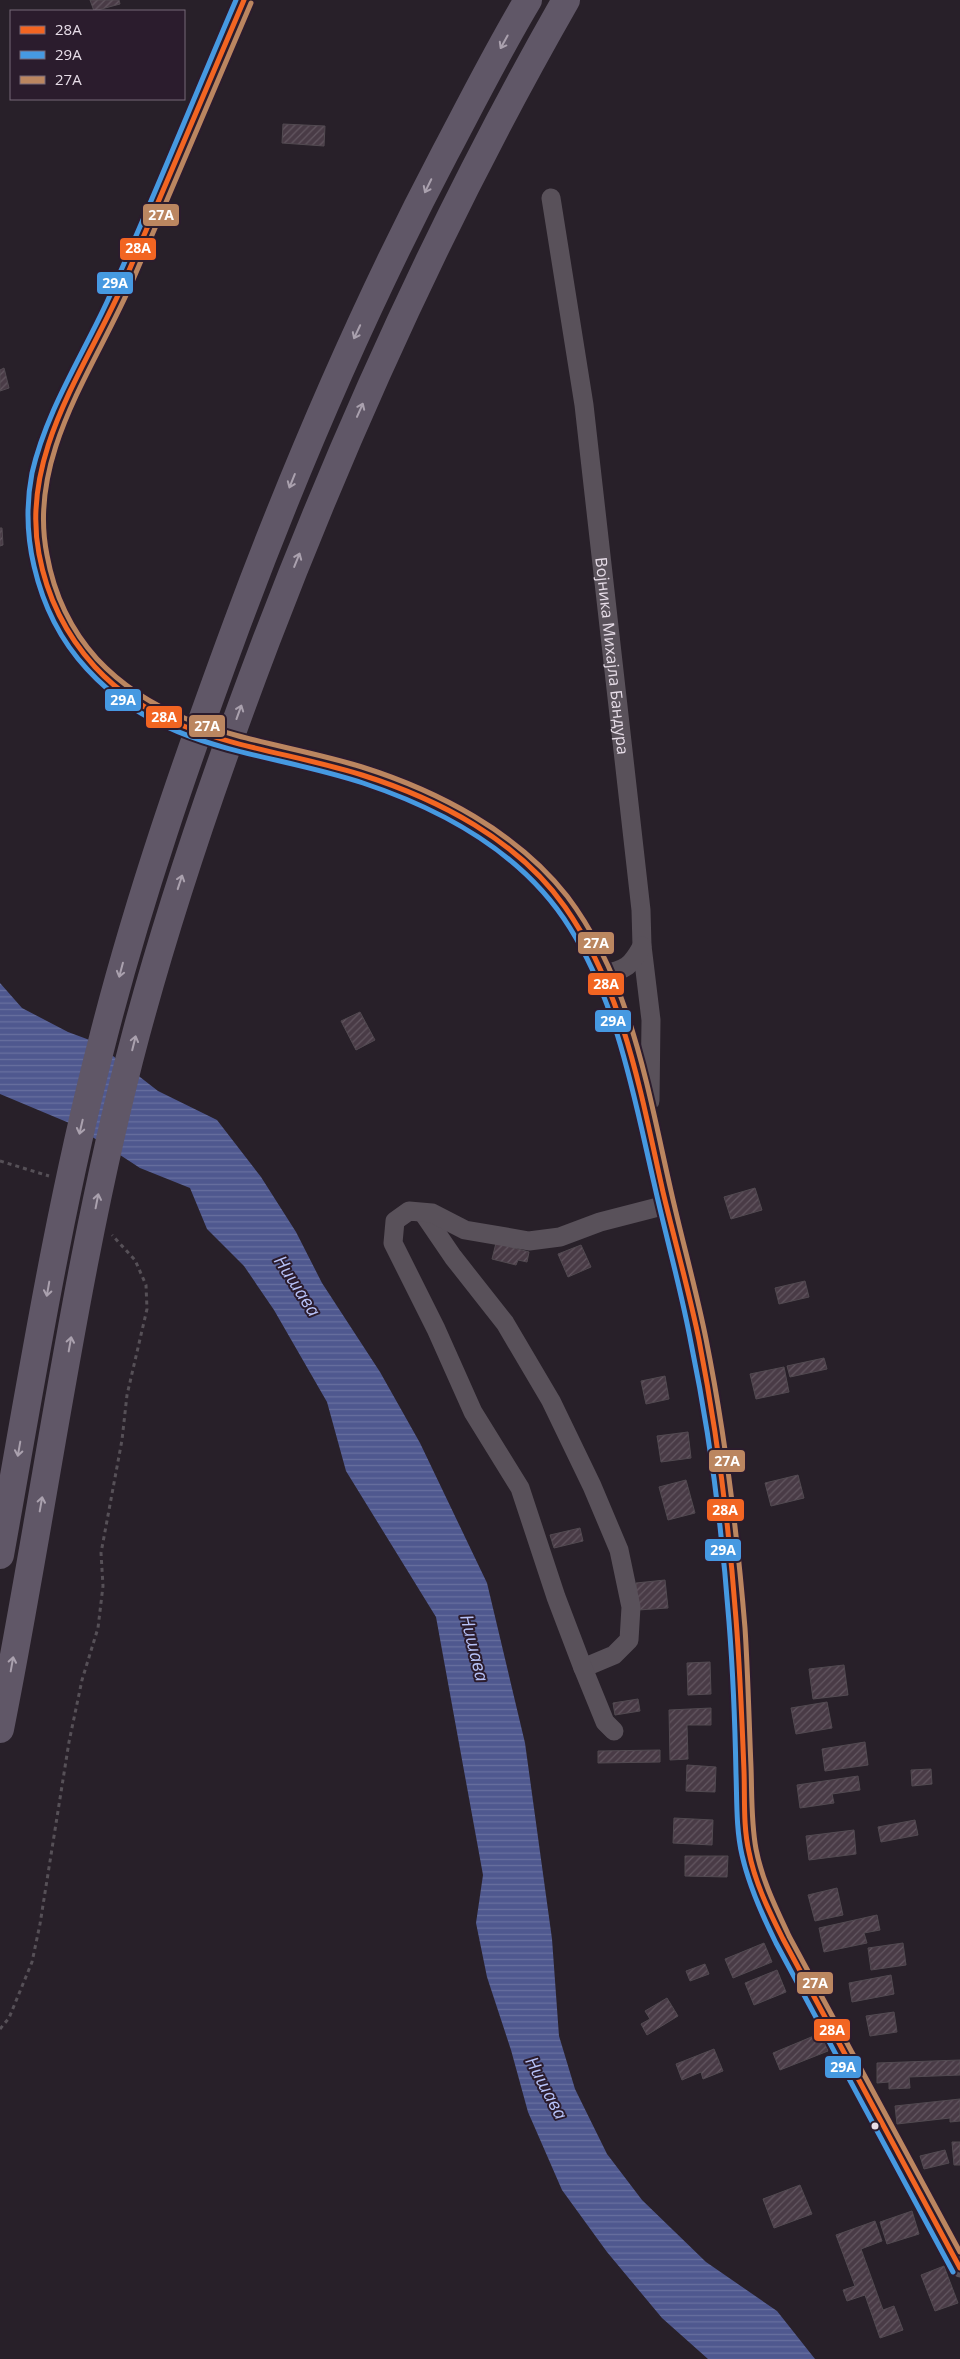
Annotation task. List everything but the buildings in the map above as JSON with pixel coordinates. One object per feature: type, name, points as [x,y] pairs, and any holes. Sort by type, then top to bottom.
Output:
[{"type":"highway","points":[[0,1555],[56,1241],[102,1042],[134,923],[190,751],[279,514],[361,324],[463,116],[528,0]]},
{"type":"highway","points":[[0,1729],[87,1249],[114,1122],[165,928],[245,695],[295,565],[358,412],[462,190],[566,0]]},
{"type":"street","points":[[244,0],[112,308],[55,424],[38,480],[35,528],[39,557],[50,599],[60,619],[87,660],[105,680],[149,713],[176,725],[218,739],[312,761],[363,776],[425,799],[461,817],[494,838],[519,858],[558,898],[576,923],[604,974],[630,1044],[648,1117],[666,1206],[691,1308],[717,1447],[737,1626],[748,1850],[771,1914],[960,2268]]},
{"type":"street","name":"Војника Михајла Бандура","points":[[551,198],[584,405],[612,636],[641,910],[642,946],[651,1020],[652,1063],[648,1117]]},
{"type":"street","points":[[604,974],[619,971],[632,964],[642,946]]},
{"type":"street","points":[[614,1731],[605,1722],[583,1668],[556,1598],[520,1488],[473,1412],[436,1329],[393,1244],[395,1221],[409,1211],[432,1213],[465,1230],[529,1241],[560,1237],[600,1222],[666,1206]]},
{"type":"street","points":[[423,1213],[453,1257],[505,1323],[551,1401],[592,1486],[619,1550],[631,1607],[628,1640],[614,1655],[583,1668]]},
{"type":"path","points":[[0,1161],[52,1178]]},
{"type":"path","points":[[0,2029],[9,2018],[32,1962],[40,1924],[71,1733],[82,1680],[98,1628],[103,1586],[100,1553],[122,1440],[127,1395],[147,1309],[146,1285],[135,1260],[107,1230]]},
{"type":"water","name":"Нишава","points":[[0,983],[22,1008],[68,1032],[95,1042],[158,1091],[217,1120],[261,1177],[296,1232],[322,1283],[380,1372],[420,1443],[487,1583],[525,1743],[552,1939],[559,2036],[575,2089],[607,2154],[642,2200],[706,2262],[777,2311],[815,2359],[708,2359],[662,2318],[607,2252],[562,2190],[528,2112],[511,2050],[487,1977],[476,1923],[483,1875],[436,1617],[346,1471],[327,1402],[274,1310],[244,1266],[207,1229],[190,1188],[140,1168],[74,1125],[0,1094]]},
{"type":"transit line","name":"29А","points":[[236,0],[124,264],[55,407],[38,450],[30,485],[28,520],[34,566],[42,594],[61,634],[77,658],[117,697],[149,718],[182,733],[252,755],[326,772],[363,783],[393,794],[452,821],[480,838],[530,878],[570,928],[587,958],[601,988],[631,1085],[683,1303],[704,1412],[719,1517],[726,1587],[733,1679],[738,1825],[740,1845],[748,1878],[776,1943],[953,2272]]},
{"type":"transit line","name":"28А","points":[[244,0],[125,280],[76,379],[48,446],[39,481],[36,517],[39,554],[47,585],[67,629],[95,667],[123,692],[153,712],[186,727],[220,739],[362,775],[419,796],[447,810],[500,842],[524,861],[546,883],[565,907],[585,939],[602,973],[628,1044],[699,1340],[726,1514],[741,1695],[745,1822],[747,1842],[755,1875],[783,1939],[960,2268]]},
{"type":"transit line","name":"27А","points":[[251,3],[132,282],[68,414],[55,448],[47,483],[43,518],[47,555],[54,584],[65,611],[79,636],[97,659],[125,685],[156,704],[188,719],[221,731],[362,767],[419,788],[447,801],[474,816],[525,852],[567,896],[589,929],[607,963],[622,1000],[645,1076],[698,1302],[713,1375],[730,1483],[742,1592],[747,1663],[752,1818],[754,1839],[762,1872],[789,1936],[960,2252]]}]
